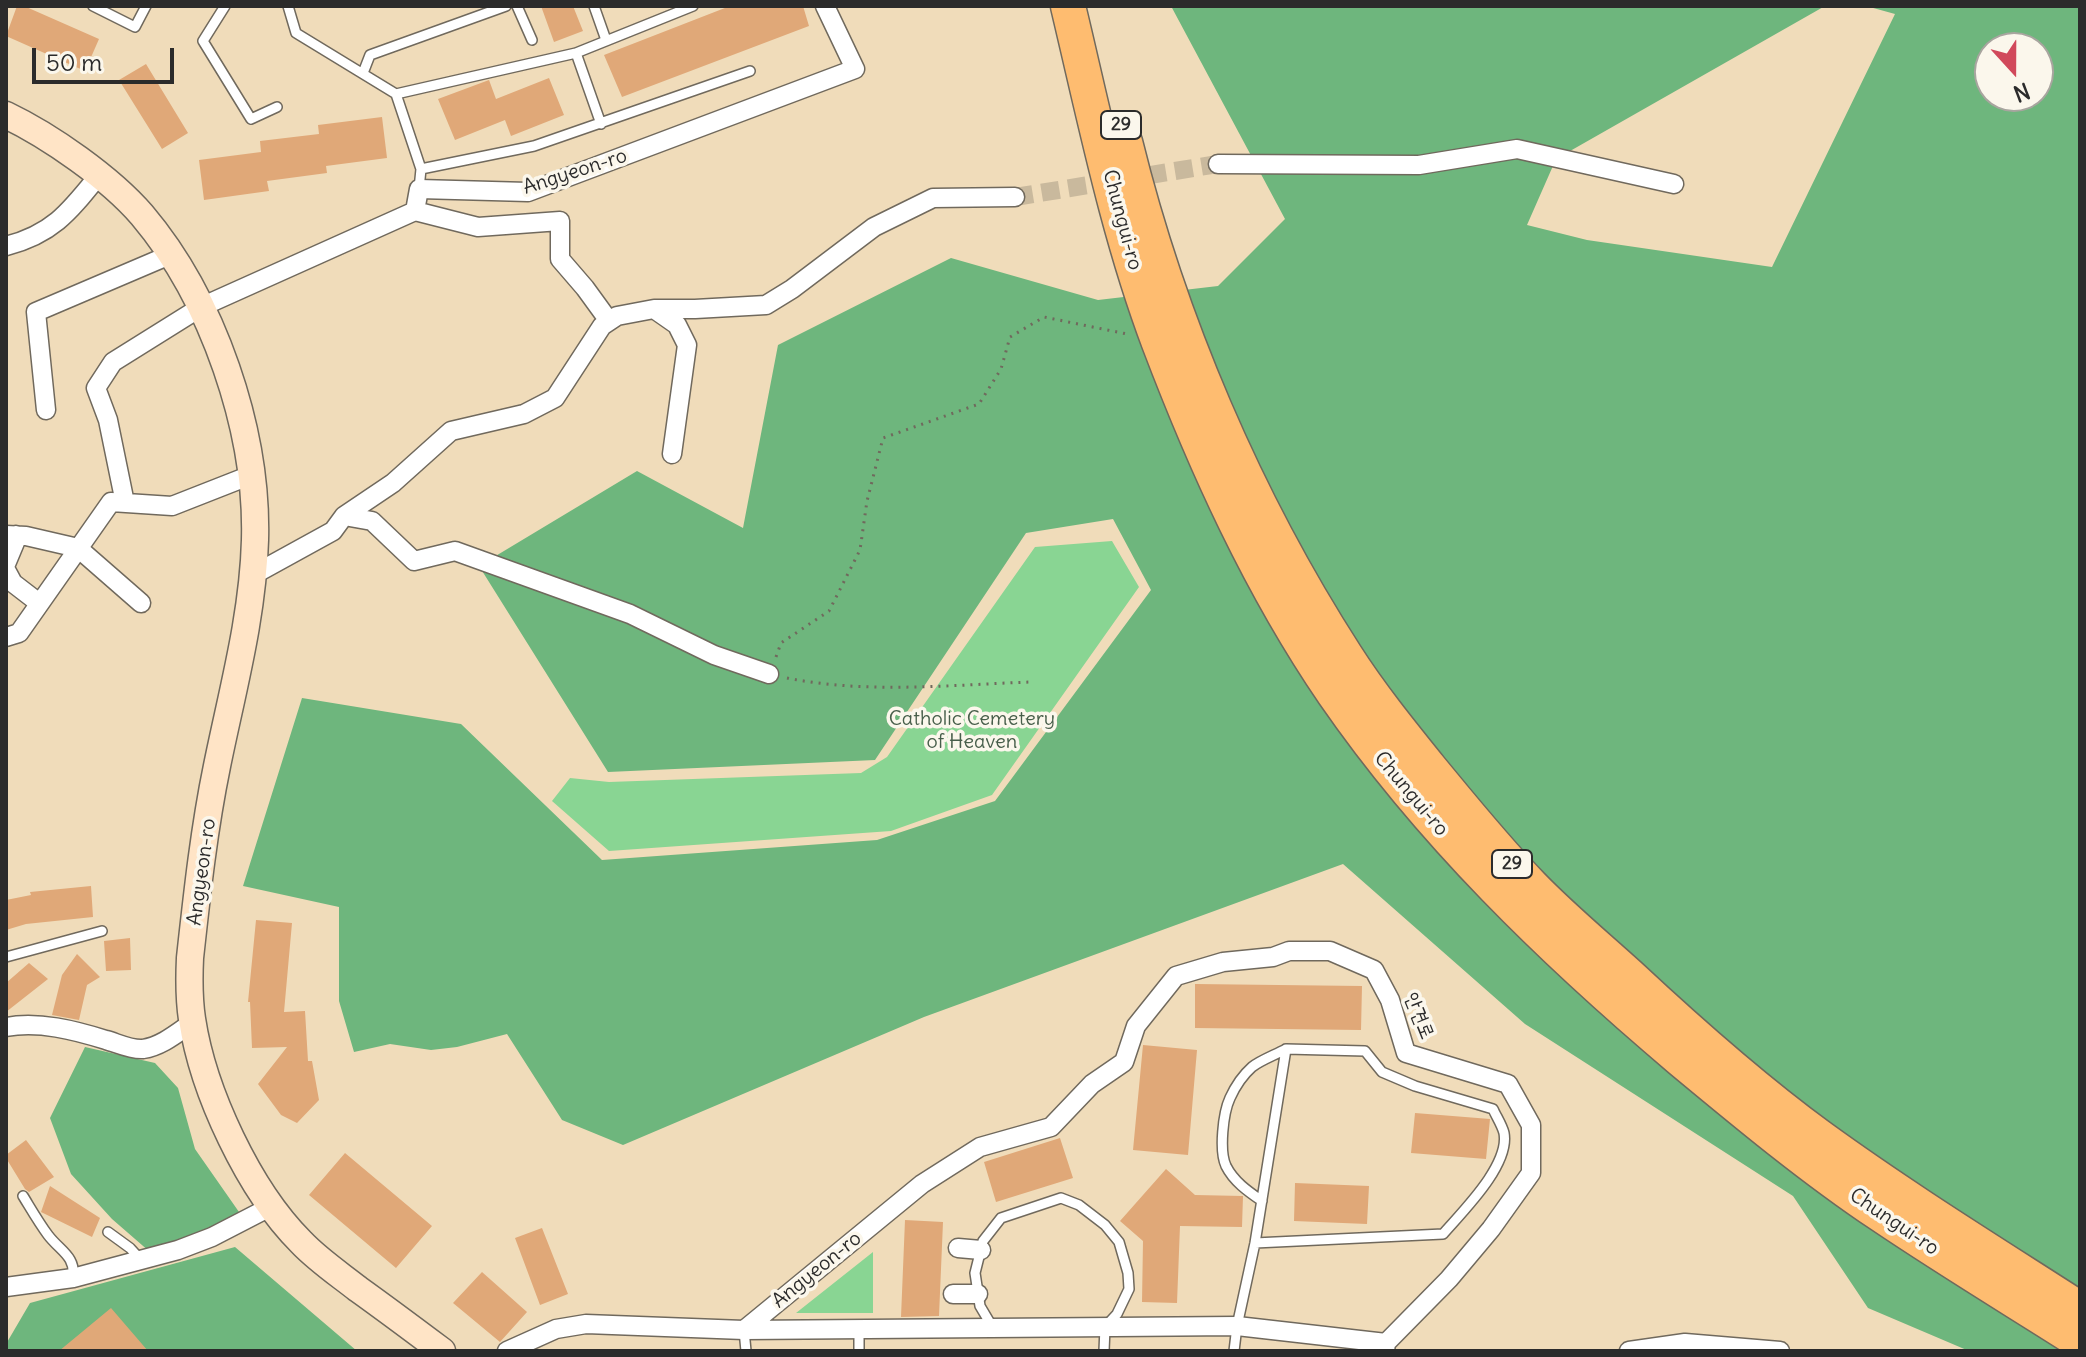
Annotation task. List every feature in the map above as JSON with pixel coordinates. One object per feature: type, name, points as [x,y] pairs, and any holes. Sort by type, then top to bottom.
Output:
[{"type":"highway","name":"Chungui-ro","points":[[1068,6],[1124,234],[1158,340],[1225,498],[1273,592],[1332,690],[1392,774],[1473,865],[1552,946],[1776,1139],[1878,1213],[2080,1342]]},
{"type":"highway","name":"Chungui-ro","points":[[1091,6],[1153,243],[1203,380],[1237,456],[1308,593],[1346,657],[1390,719],[1532,886],[1672,1015],[1817,1135],[1936,1217],[2080,1309]]},
{"type":"main road","name":"Angyeon-ro","points":[[6,115],[99,175],[140,213],[172,254],[201,307],[220,352],[246,442],[255,539],[253,575],[240,662],[216,770],[197,896],[189,980],[193,1022],[208,1077],[225,1123],[253,1180],[301,1242],[442,1351]]},
{"type":"street","name":"Angyeon-ro","points":[[419,189],[528,192],[855,69],[825,6]]},
{"type":"street","points":[[1218,164],[1419,165],[1517,149],[1674,184]]},
{"type":"street","points":[[6,246],[49,229],[71,209],[99,175]]},
{"type":"street","points":[[415,211],[419,189]]},
{"type":"street","points":[[253,575],[333,531],[344,516],[393,483],[451,431],[524,414],[555,398],[602,326],[617,316],[654,309],[766,305],[874,227],[933,198],[1015,197]]},
{"type":"street","points":[[125,503],[108,420],[96,388],[113,362],[201,307],[415,211],[478,227],[560,221],[560,259],[609,321]]},
{"type":"street","points":[[46,410],[36,312],[172,254]]},
{"type":"street","points":[[654,309],[677,325],[687,345],[672,454]]},
{"type":"street","points":[[6,637],[19,633],[111,502],[172,506],[251,475]]},
{"type":"street","points":[[344,516],[372,521],[414,561],[455,551],[630,614],[714,655],[769,674]]},
{"type":"street","points":[[11,535],[78,548],[141,603]]},
{"type":"street","points":[[6,564],[16,540],[11,535]]},
{"type":"street","points":[[6,570],[13,583],[39,603]]},
{"type":"street","name":"안견로","points":[[1289,951],[1330,951],[1374,970],[1390,1000],[1406,1053],[1508,1084],[1531,1125],[1531,1173],[1491,1229],[1385,1347],[1237,1326],[744,1330],[922,1184],[980,1147],[1051,1127],[1092,1084],[1124,1062],[1136,1026],[1176,976],[1223,962],[1273,957],[1289,951]]},
{"type":"street","points":[[6,1027],[24,1024],[56,1028],[139,1050],[160,1045],[193,1022]]},
{"type":"street","points":[[6,1280],[6,1287],[73,1278],[141,1260],[212,1237],[272,1206]]},
{"type":"street","points":[[958,1248],[981,1250]]},
{"type":"street","points":[[953,1294],[978,1294]]},
{"type":"street","points":[[507,1351],[547,1333],[576,1325],[744,1330]]},
{"type":"street","points":[[1629,1351],[1685,1343],[1780,1351]]},
{"type":"lane","points":[[93,6],[106,9],[135,27],[146,6]]},
{"type":"lane","points":[[225,6],[203,41],[251,119],[277,107]]},
{"type":"lane","points":[[288,6],[296,33],[396,94],[421,169],[419,189]]},
{"type":"lane","points":[[363,73],[370,55],[506,6]]},
{"type":"lane","points":[[517,6],[532,40]]},
{"type":"lane","points":[[594,6],[606,40]]},
{"type":"lane","points":[[396,94],[576,53],[693,6]]},
{"type":"lane","points":[[576,53],[601,124]]},
{"type":"lane","points":[[421,169],[534,146],[750,71]]},
{"type":"lane","points":[[6,957],[102,931]]},
{"type":"lane","points":[[1234,1351],[1286,1049]]},
{"type":"lane","points":[[1255,1243],[1443,1234],[1500,1162],[1504,1134],[1493,1109],[1415,1086],[1382,1072],[1365,1051],[1286,1049],[1254,1066],[1246,1075],[1229,1100],[1225,1119],[1223,1145],[1226,1165],[1241,1186],[1262,1201]]},
{"type":"lane","points":[[23,1196],[50,1238],[69,1255],[74,1269],[73,1278]]},
{"type":"lane","points":[[993,1328],[980,1306],[975,1273],[983,1241],[1001,1218],[1061,1198],[1079,1205],[1105,1225],[1119,1242],[1128,1273],[1129,1289],[1117,1314],[1105,1327],[1104,1351]]},
{"type":"lane","points":[[108,1232],[141,1260]]},
{"type":"lane","points":[[859,1329],[859,1351]]},
{"type":"lane","points":[[744,1330],[746,1351]]},
{"type":"path","points":[[1030,682],[894,688],[816,684],[769,674],[781,643],[829,611],[860,550],[867,501],[883,438],[979,404],[1001,369],[1010,337],[1044,317],[1158,340]]},
{"type":"green space","points":[[1171,6],[1825,6],[1556,159],[1527,225],[1587,240],[1772,267],[1895,14],[1866,6],[2080,6],[2080,1351],[1969,1351],[1868,1308],[1793,1196],[1525,1024],[1343,864],[924,1017],[623,1145],[562,1120],[507,1034],[457,1047],[431,1050],[390,1044],[354,1052],[339,1001],[339,907],[243,886],[302,698],[461,724],[602,860],[877,840],[995,801],[1151,590],[1113,519],[1026,533],[875,760],[608,772],[479,566],[637,471],[743,528],[778,345],[951,258],[1098,300],[1218,286],[1285,219]]},
{"type":"green space","name":"Catholic Cemetery of Heaven","points":[[1112,541],[1139,587],[992,795],[891,831],[609,851],[552,801],[570,778],[609,782],[861,773],[887,757],[1035,547]]},
{"type":"green space","points":[[85,1047],[155,1063],[178,1088],[195,1149],[246,1222],[150,1252],[112,1219],[71,1174],[50,1118]]},
{"type":"green space","points":[[235,1247],[357,1351],[6,1351],[6,1344],[30,1303]]},
{"type":"green space","points":[[873,1252],[873,1313],[796,1313]]},
{"type":"building","points":[[17,6],[24,6],[99,39],[85,71],[6,36]]},
{"type":"building","points":[[541,6],[573,6],[583,31],[554,42]]},
{"type":"building","points":[[730,6],[803,6],[809,26],[622,97],[604,55]]},
{"type":"building","points":[[146,64],[188,133],[162,149],[119,80]]},
{"type":"building","points":[[549,78],[564,115],[511,136],[505,120],[455,140],[438,99],[489,80],[496,99]]},
{"type":"building","points":[[382,117],[387,158],[326,166],[327,173],[267,181],[269,191],[204,200],[199,160],[261,152],[260,141],[319,134],[318,125]]},
{"type":"building","points":[[91,886],[93,917],[26,924],[6,930],[6,900],[31,895],[30,892]]},
{"type":"building","points":[[256,920],[292,923],[284,1012],[305,1011],[308,1061],[312,1061],[319,1100],[297,1123],[281,1115],[258,1084],[287,1047],[252,1048],[248,1002]]},
{"type":"building","points":[[130,938],[131,970],[106,971],[104,941]]},
{"type":"building","points":[[77,954],[100,977],[87,985],[79,1020],[52,1015],[62,975]]},
{"type":"building","points":[[29,963],[48,979],[6,1012],[6,983]]},
{"type":"building","points":[[1195,984],[1362,986],[1361,1030],[1195,1028]]},
{"type":"building","points":[[1143,1045],[1197,1050],[1188,1155],[1133,1150]]},
{"type":"building","points":[[1415,1113],[1490,1119],[1486,1159],[1411,1153]]},
{"type":"building","points":[[1060,1138],[1073,1178],[996,1202],[984,1162]]},
{"type":"building","points":[[26,1140],[54,1177],[29,1192],[6,1158]]},
{"type":"building","points":[[345,1153],[432,1226],[396,1268],[309,1195]]},
{"type":"building","points":[[1166,1169],[1195,1195],[1243,1196],[1242,1227],[1180,1226],[1177,1303],[1142,1302],[1143,1241],[1120,1221]]},
{"type":"building","points":[[1295,1183],[1369,1186],[1367,1224],[1294,1221]]},
{"type":"building","points":[[50,1186],[100,1218],[92,1237],[41,1212]]},
{"type":"building","points":[[905,1220],[943,1222],[939,1316],[901,1317]]},
{"type":"building","points":[[542,1228],[568,1294],[540,1305],[515,1238]]},
{"type":"building","points":[[482,1272],[527,1312],[500,1342],[453,1303]]},
{"type":"building","points":[[111,1308],[148,1351],[59,1351]]},
{"type":"tunnel","points":[[1015,197],[1218,164]]}]
